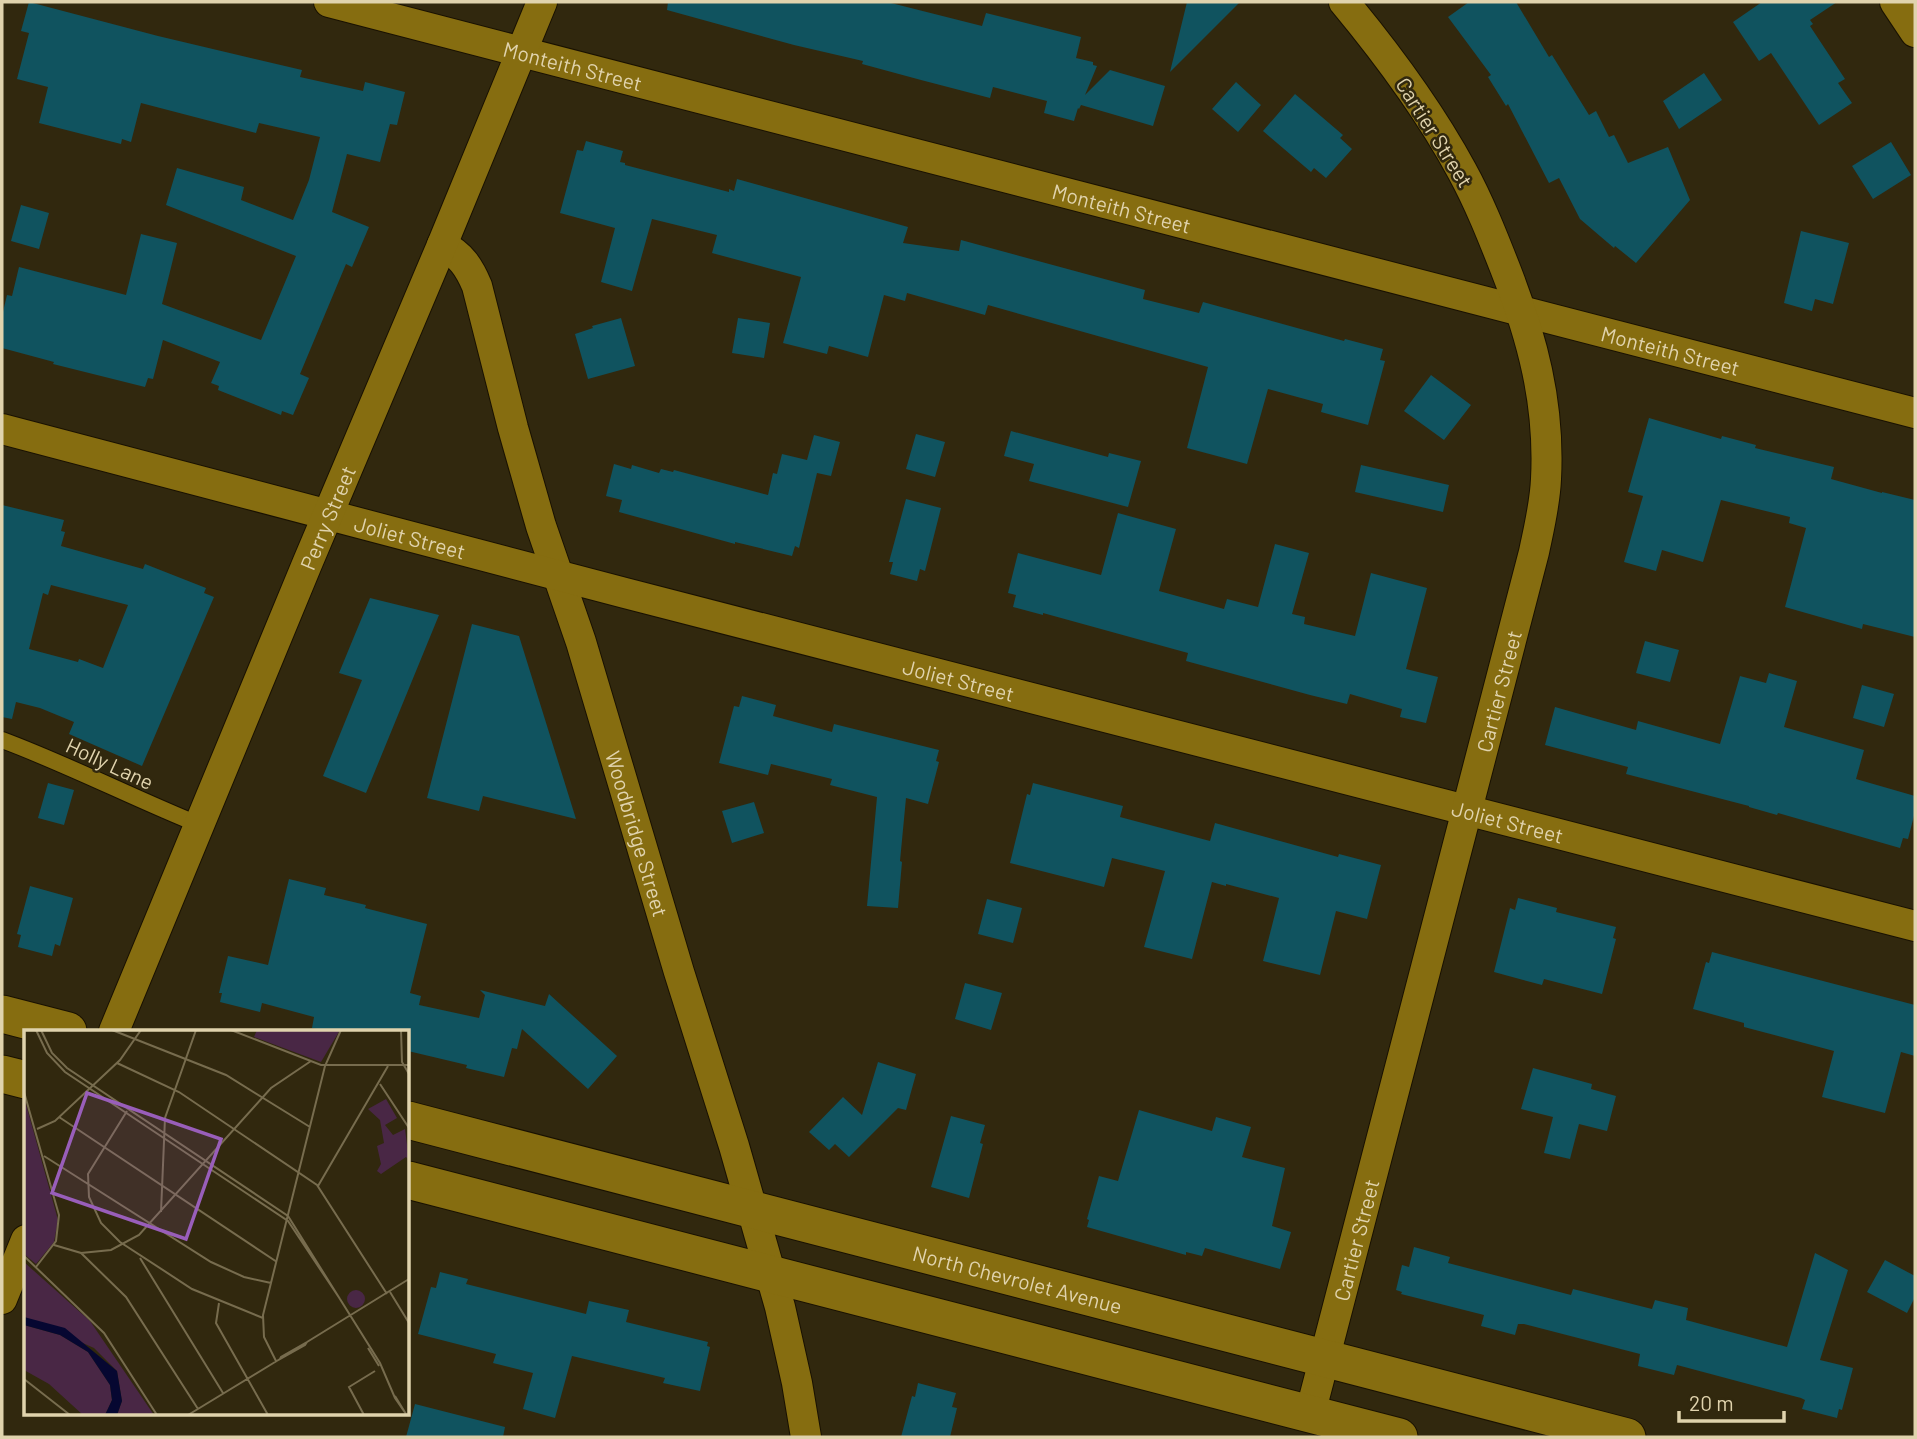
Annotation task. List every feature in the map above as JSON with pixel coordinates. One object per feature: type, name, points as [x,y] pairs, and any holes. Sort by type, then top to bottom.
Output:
[{"type":"street","name":"Monteith Street","points":[[329,2],[1915,413]]},
{"type":"street","name":"Perry Street","points":[[114,1030],[542,2]]},
{"type":"street","name":"Cartier Street","points":[[1310,1414],[1534,552],[1545,500],[1547,463],[1544,410],[1534,355],[1522,311],[1476,200],[1448,145],[1402,76],[1344,2]]},
{"type":"street","points":[[1895,2],[1915,32]]},
{"type":"street","name":"Woodbridge Street","points":[[442,245],[461,258],[477,286],[513,428],[557,575],[581,642],[771,1274],[792,1358],[806,1437]]},
{"type":"street","name":"Joliet Street","points":[[2,429],[1915,926]]},
{"type":"street","points":[[2,1014],[64,1030]]},
{"type":"street","points":[[2,1074],[24,1080]]},
{"type":"street","name":"North Chevrolet Avenue","points":[[410,1121],[1627,1437]]},
{"type":"street","points":[[410,1181],[1399,1437]]},
{"type":"street","points":[[2,1298],[24,1245]]},
{"type":"lane","name":"Holly Lane","points":[[2,740],[41,754],[200,825]]},
{"type":"building","points":[[29,2],[302,70],[300,77],[363,91],[365,82],[405,92],[397,125],[390,124],[380,162],[347,154],[332,212],[369,227],[352,267],[346,264],[300,374],[309,378],[293,415],[282,411],[281,415],[218,390],[219,386],[211,383],[220,362],[163,340],[153,379],[148,378],[145,387],[2,348],[2,316],[7,295],[12,296],[19,267],[126,295],[141,234],[177,243],[162,304],[261,340],[296,256],[166,205],[177,168],[244,187],[241,200],[293,220],[309,180],[320,137],[259,123],[256,133],[141,103],[131,142],[122,139],[121,144],[39,123],[48,87],[17,79],[29,33],[21,31]]},
{"type":"building","points":[[668,2],[887,2],[982,26],[986,13],[1081,37],[1076,58],[1093,62],[1093,65],[1097,66],[1085,95],[1110,70],[1165,86],[1153,126],[1081,105],[1074,121],[1044,113],[1047,101],[993,87],[990,98],[921,80],[862,64],[863,61],[667,10]]},
{"type":"building","points":[[1187,2],[1240,2],[1170,72]]},
{"type":"building","points":[[1469,2],[1516,2],[1549,57],[1552,55],[1589,115],[1596,111],[1609,137],[1614,135],[1628,163],[1668,147],[1690,200],[1636,263],[1580,219],[1559,178],[1549,183],[1508,104],[1506,106],[1488,77],[1491,75],[1448,17]]},
{"type":"building","points":[[1762,2],[1837,2],[1810,20],[1813,24],[1810,26],[1845,79],[1838,83],[1852,103],[1819,125],[1771,53],[1759,61],[1733,22]]},
{"type":"building","points":[[1704,73],[1722,100],[1679,129],[1663,101]]},
{"type":"building","points":[[1236,82],[1261,105],[1238,132],[1212,109]]},
{"type":"building","points":[[1295,94],[1343,135],[1340,138],[1352,149],[1326,178],[1314,168],[1311,172],[1263,131]]},
{"type":"building","points":[[586,141],[623,151],[620,162],[625,165],[729,192],[729,189],[734,191],[737,179],[908,227],[903,243],[959,251],[961,240],[1145,290],[1143,299],[1199,313],[1203,302],[1344,341],[1345,339],[1383,349],[1380,360],[1385,361],[1368,425],[1321,412],[1323,404],[1268,389],[1247,464],[1187,448],[1208,367],[988,305],[985,315],[907,293],[905,301],[884,295],[868,357],[829,346],[827,354],[783,343],[801,277],[712,253],[717,235],[652,219],[632,291],[601,282],[615,228],[560,213],[577,150],[583,151]]},
{"type":"building","points":[[1891,142],[1911,175],[1873,199],[1852,166]]},
{"type":"building","points":[[21,205],[49,213],[39,249],[11,241]]},
{"type":"building","points":[[1801,231],[1849,243],[1833,304],[1815,299],[1812,311],[1784,303]]},
{"type":"building","points":[[621,318],[635,366],[588,379],[575,334]]},
{"type":"building","points":[[738,318],[770,323],[764,358],[732,353]]},
{"type":"building","points":[[1431,375],[1471,405],[1444,440],[1404,411]]},
{"type":"building","points":[[1649,418],[1834,467],[1831,479],[1915,500],[1915,637],[1863,624],[1862,629],[1785,607],[1806,528],[1789,523],[1790,517],[1721,500],[1703,562],[1662,550],[1656,571],[1624,562],[1643,496],[1628,492]]},
{"type":"building","points":[[1011,431],[1108,457],[1109,453],[1141,461],[1128,507],[1029,481],[1034,464],[1004,456]]},
{"type":"building","points":[[916,434],[945,442],[935,477],[906,469]]},
{"type":"building","points":[[814,435],[840,442],[831,476],[817,473],[799,548],[795,546],[792,556],[735,544],[619,512],[622,500],[606,496],[614,464],[631,469],[632,465],[659,473],[661,469],[674,470],[768,495],[773,473],[777,474],[782,454],[807,460]]},
{"type":"building","points":[[1361,465],[1449,485],[1443,512],[1355,492]]},
{"type":"building","points":[[906,499],[941,508],[925,571],[920,569],[917,581],[890,574],[893,562],[889,562]]},
{"type":"building","points":[[2,505],[64,520],[61,531],[65,532],[61,546],[143,569],[145,564],[206,588],[204,593],[214,597],[142,766],[69,734],[74,722],[40,708],[16,702],[12,719],[2,717]],"holes":[[[51,585],[128,605],[103,668],[79,659],[78,662],[29,649],[43,593],[48,595]]]},
{"type":"building","points":[[1118,513],[1176,529],[1159,591],[1224,609],[1227,599],[1258,607],[1275,544],[1309,553],[1292,614],[1305,617],[1304,624],[1355,636],[1371,573],[1427,588],[1406,669],[1438,677],[1426,723],[1400,717],[1402,709],[1350,694],[1347,704],[1310,695],[1186,661],[1188,653],[1013,607],[1016,595],[1008,593],[1018,553],[1101,575]]},
{"type":"building","points":[[370,598],[439,615],[366,793],[323,776],[362,680],[339,673]]},
{"type":"building","points":[[472,624],[519,636],[576,819],[483,796],[479,811],[427,798]]},
{"type":"building","points":[[1645,641],[1679,650],[1670,682],[1636,673]]},
{"type":"building","points":[[1769,673],[1797,681],[1784,727],[1864,750],[1856,779],[1915,796],[1915,812],[1908,839],[1903,838],[1900,848],[1626,774],[1628,767],[1545,745],[1555,707],[1636,730],[1638,721],[1720,744],[1740,676],[1766,683]]},
{"type":"building","points":[[1862,685],[1894,694],[1884,727],[1853,718]]},
{"type":"building","points":[[742,696],[776,705],[773,716],[832,732],[834,724],[939,750],[936,761],[939,762],[928,804],[906,798],[898,908],[867,906],[877,797],[830,785],[832,779],[771,764],[768,775],[719,763],[734,706],[739,707]]},
{"type":"building","points":[[48,783],[74,790],[64,825],[38,818]]},
{"type":"building","points":[[1033,783],[1123,806],[1120,817],[1210,841],[1215,823],[1338,857],[1339,854],[1381,865],[1367,919],[1336,911],[1320,975],[1263,961],[1279,898],[1212,882],[1192,959],[1144,947],[1165,871],[1112,858],[1104,887],[1010,863],[1027,794],[1030,795]]},
{"type":"building","points":[[754,802],[764,833],[732,843],[722,811]]},
{"type":"building","points":[[289,879],[326,888],[324,895],[427,924],[410,993],[421,996],[419,1005],[479,1018],[485,995],[480,990],[545,1006],[549,994],[617,1056],[588,1089],[522,1029],[517,1049],[512,1048],[504,1077],[410,1051],[410,1030],[322,1030],[312,1028],[314,1017],[262,1003],[260,1012],[220,1002],[222,993],[219,993],[228,956],[268,965]]},
{"type":"building","points":[[30,886],[73,898],[60,946],[55,944],[52,956],[18,947],[21,935],[17,934]]},
{"type":"building","points":[[1518,898],[1557,908],[1556,912],[1616,927],[1613,938],[1616,939],[1602,994],[1544,979],[1542,985],[1494,972],[1510,908],[1515,910]]},
{"type":"building","points":[[987,899],[1022,908],[1013,943],[978,934]]},
{"type":"building","points":[[1712,952],[1915,1005],[1915,1056],[1901,1052],[1885,1113],[1822,1097],[1834,1051],[1744,1027],[1744,1023],[1693,1009],[1706,962],[1709,963]]},
{"type":"building","points":[[965,983],[1002,993],[991,1030],[955,1019]]},
{"type":"building","points":[[878,1062],[916,1074],[906,1110],[898,1108],[849,1157],[835,1144],[829,1150],[809,1132],[843,1097],[862,1115]]},
{"type":"building","points":[[1533,1068],[1592,1084],[1591,1089],[1616,1096],[1607,1131],[1579,1124],[1570,1159],[1544,1153],[1553,1117],[1521,1109]]},
{"type":"building","points":[[1139,1110],[1212,1131],[1216,1117],[1251,1127],[1242,1157],[1285,1168],[1272,1226],[1291,1232],[1280,1269],[1205,1248],[1202,1256],[1186,1252],[1186,1255],[1087,1227],[1099,1176],[1118,1181]]},
{"type":"building","points":[[951,1116],[985,1125],[980,1143],[983,1144],[969,1198],[931,1187]]},
{"type":"building","points":[[1414,1247],[1450,1257],[1448,1263],[1571,1295],[1573,1289],[1652,1309],[1655,1300],[1688,1308],[1686,1320],[1787,1347],[1815,1253],[1848,1270],[1820,1360],[1853,1368],[1842,1410],[1839,1409],[1837,1418],[1802,1409],[1805,1400],[1801,1398],[1677,1365],[1674,1375],[1638,1366],[1640,1354],[1524,1324],[1518,1324],[1515,1335],[1481,1326],[1484,1315],[1401,1294],[1402,1292],[1396,1290],[1402,1265],[1409,1267]]},
{"type":"building","points":[[1885,1260],[1915,1276],[1915,1297],[1907,1313],[1867,1292]]},
{"type":"building","points":[[440,1272],[468,1279],[466,1284],[586,1314],[589,1301],[629,1310],[626,1322],[708,1342],[707,1346],[710,1347],[700,1391],[663,1383],[665,1378],[572,1356],[555,1418],[523,1409],[533,1373],[493,1363],[496,1354],[418,1334],[431,1287],[436,1288]]},
{"type":"building","points":[[918,1383],[956,1393],[952,1407],[957,1408],[950,1437],[901,1437]]},
{"type":"building","points":[[415,1404],[505,1427],[503,1437],[406,1437]]}]
